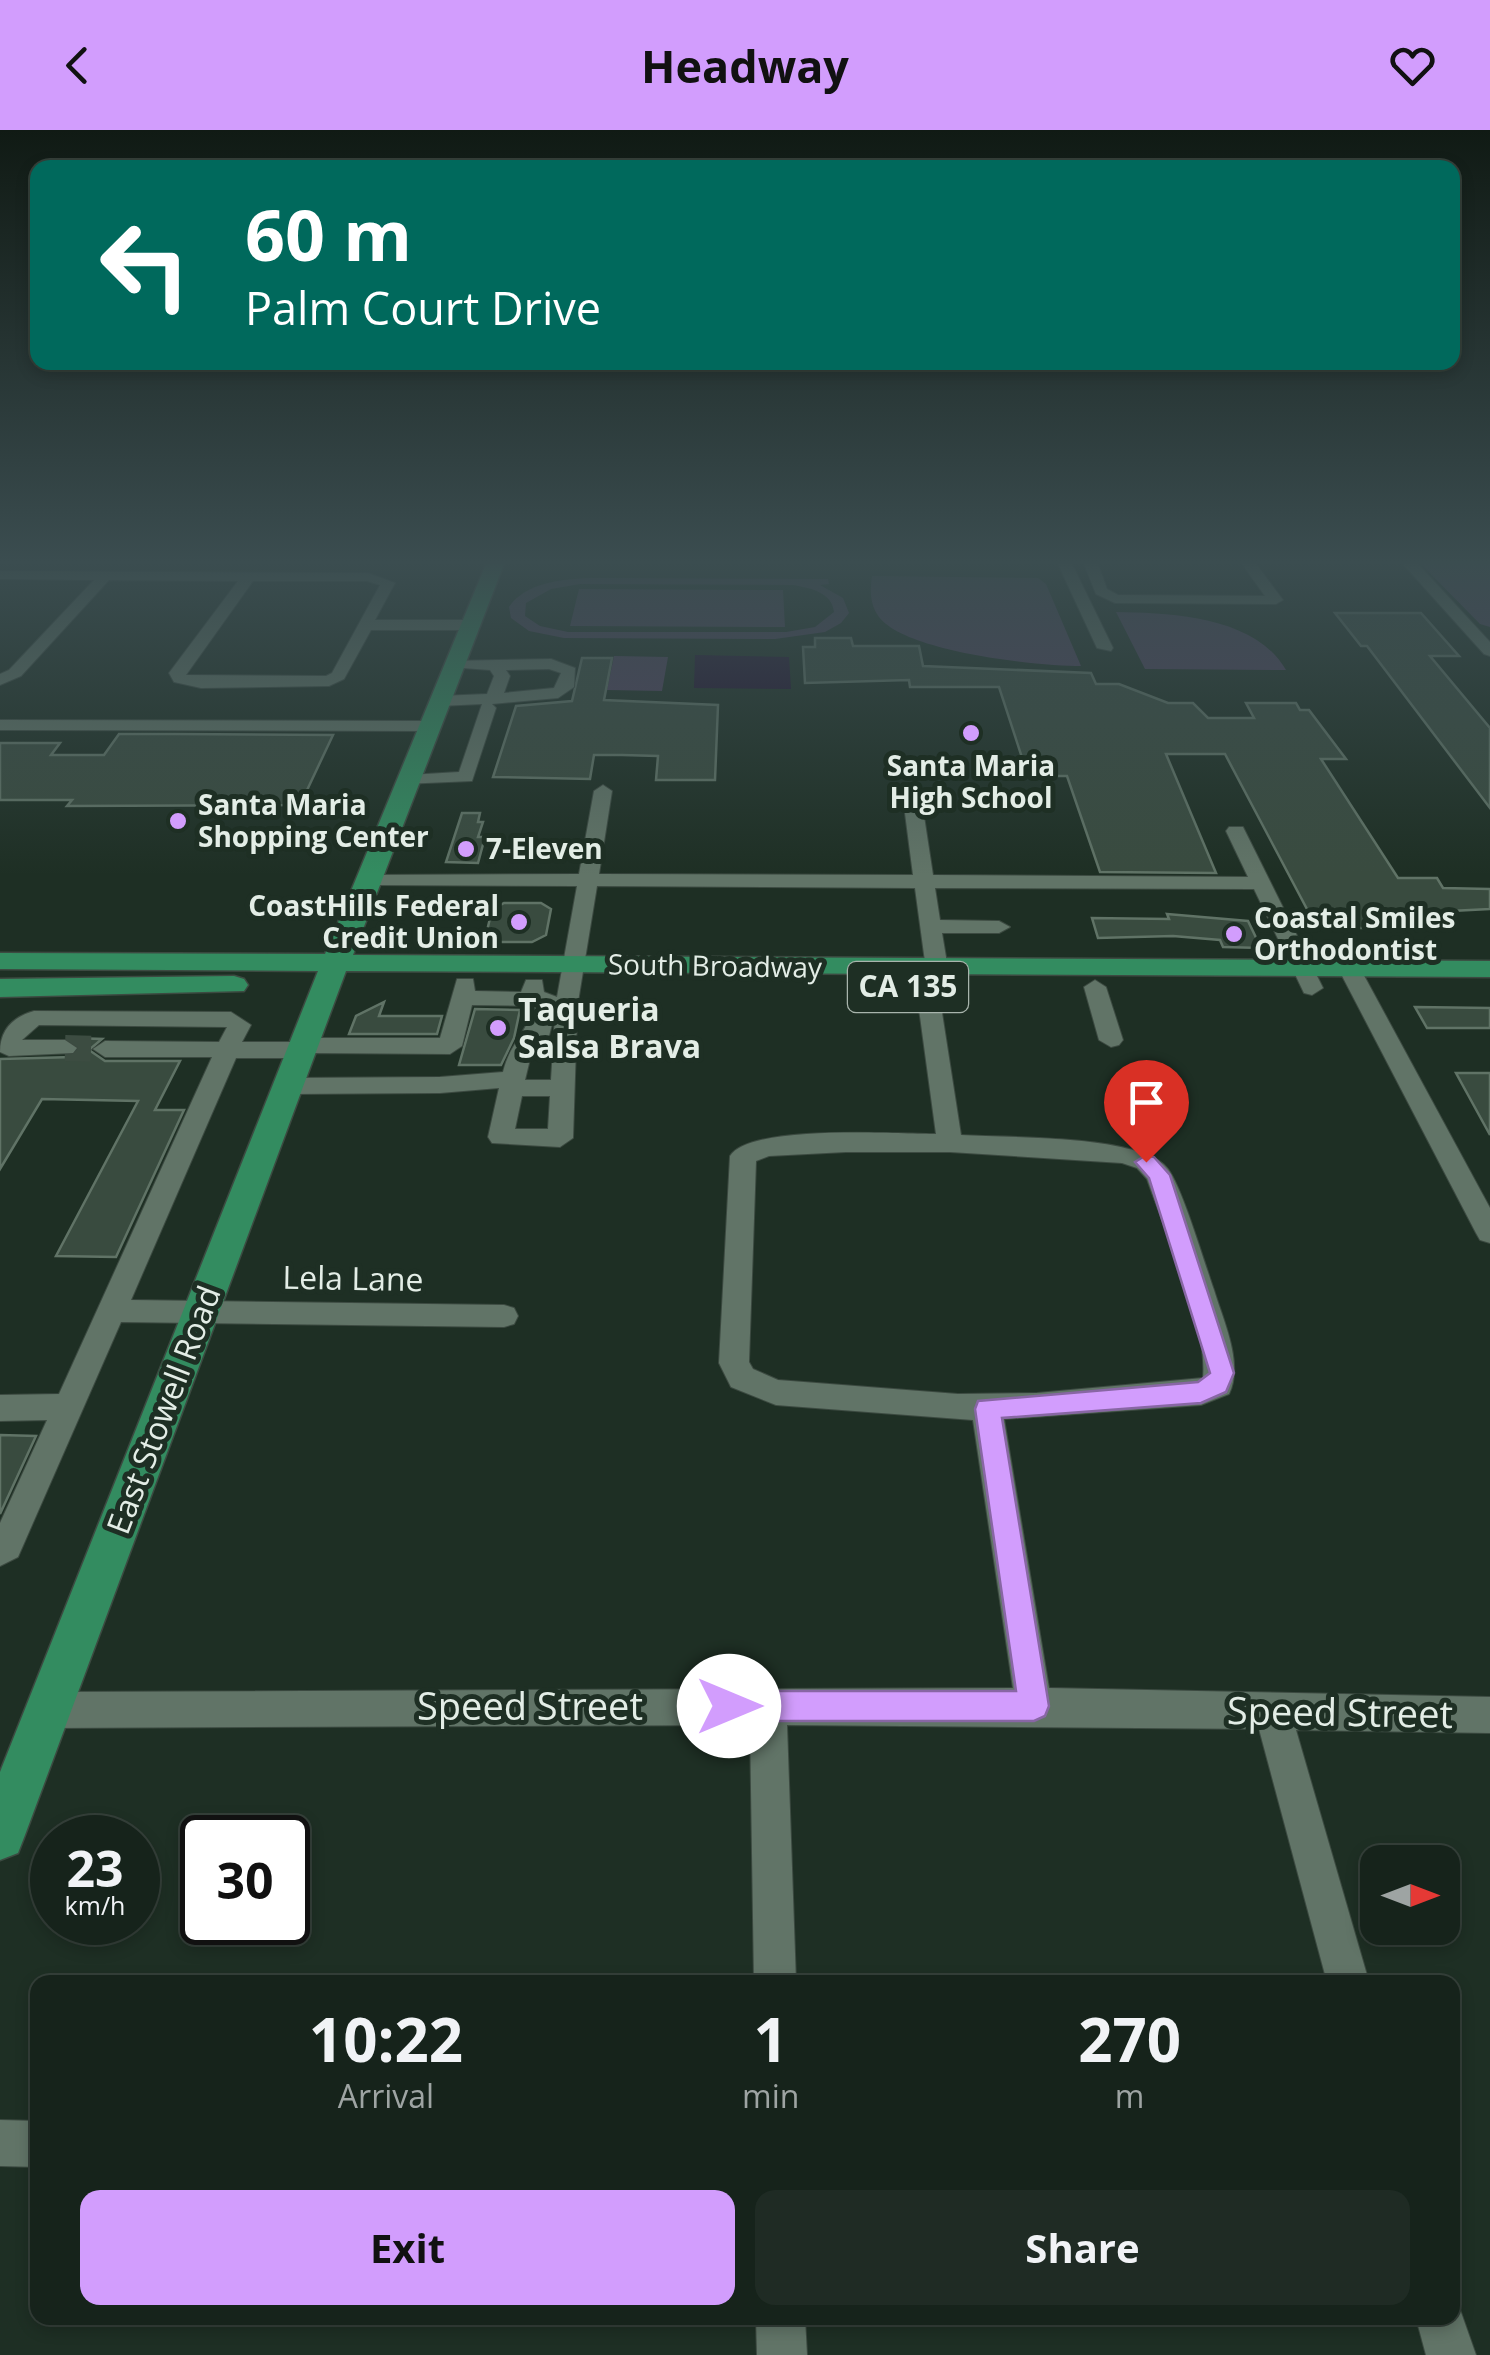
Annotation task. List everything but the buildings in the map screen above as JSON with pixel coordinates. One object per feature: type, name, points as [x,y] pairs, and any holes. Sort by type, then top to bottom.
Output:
[{"type":"main road","name":"East Stowell Road","points":[[0,1835],[297,1060],[453,668]]},
{"type":"main road","name":"South Broadway","points":[[0,961],[331,973],[568,1000],[932,978],[1356,979],[1490,988]]},
{"type":"main road","name":"South Broadway","points":[[1356,979],[1490,969]]},
{"type":"main road","name":"South Broadway","points":[[0,988],[331,973],[464,991],[532,992],[568,1000]]},
{"type":"main road","name":"South Broadway","points":[[932,978],[1095,987],[1308,979]]},
{"type":"street","points":[[182,668],[180,679],[200,684],[329,681],[342,668]]},
{"type":"street","points":[[410,780],[466,777],[502,676],[496,668]]},
{"type":"street","points":[[440,701],[491,704],[558,693],[566,687],[569,672],[560,668]]},
{"type":"street","points":[[0,725],[430,726]]},
{"type":"street","points":[[910,790],[931,926],[932,978],[950,1143]]},
{"type":"street","points":[[568,1000],[520,1052],[502,1137],[560,1138],[568,1000],[603,791]]},
{"type":"street","points":[[1236,831],[1308,979]]},
{"type":"street","points":[[369,879],[924,882],[1030,893],[1262,884]]},
{"type":"street","points":[[931,926],[999,927]]},
{"type":"street","points":[[1356,979],[1490,1232]]},
{"type":"street","points":[[1095,987],[1111,1040]]},
{"type":"street","points":[[297,1060],[450,1046],[464,991]]},
{"type":"street","points":[[532,992],[547,1000],[537,1036]]},
{"type":"street","points":[[0,1551],[6,1546],[69,1408],[239,1025],[231,1020],[34,1018],[19,1026],[4,1044],[9,1048],[65,1048]]},
{"type":"street","points":[[105,1048],[228,1050],[440,1085],[454,1081],[562,1088]]},
{"type":"street","points":[[950,1143],[1125,1154],[1146,1162],[1159,1175],[1222,1373],[1218,1385],[1201,1392],[988,1409],[776,1392],[742,1378],[734,1363],[743,1156],[766,1147],[950,1143]]},
{"type":"street","name":"Lela Lane","points":[[112,1312],[504,1316]]},
{"type":"street","points":[[0,1408],[69,1408]]},
{"type":"street","points":[[988,1409],[1034,1706]]},
{"type":"street","points":[[768,1706],[775,1975]]},
{"type":"street","name":"Speed Street","points":[[49,1710],[1034,1706],[1490,1715]]},
{"type":"street","points":[[1273,1713],[1346,1975]]},
{"type":"street","points":[[0,2143],[30,2144]]},
{"type":"street","points":[[781,2325],[782,2355]]},
{"type":"street","points":[[1442,2325],[1450,2355]]},
{"type":"shaded area","points":[[612,668],[666,668],[662,691],[607,690]]},
{"type":"shaded area","points":[[695,668],[790,668],[791,689],[694,688]]},
{"type":"shaded area","points":[[1284,668],[1286,670],[1145,669]]},
{"type":"tunnel","points":[[65,1048],[105,1049]]},
{"type":"place","name":"Santa Maria High School","points":[[971,733]]},
{"type":"place","name":"Santa Maria Shopping Center","points":[[178,821]]},
{"type":"place","name":"7-Eleven","points":[[466,849]]},
{"type":"place","name":"CoastHills Federal Credit Union","points":[[519,922]]},
{"type":"place","name":"Coastal Smiles Orthodontist","points":[[1234,934]]},
{"type":"place","name":"Taqueria Salsa Brava","points":[[498,1028]]},
{"type":"route","points":[[729,1706],[1034,1706],[988,1409],[1201,1392],[1218,1385],[1222,1373],[1159,1175],[1146,1162]]}]
